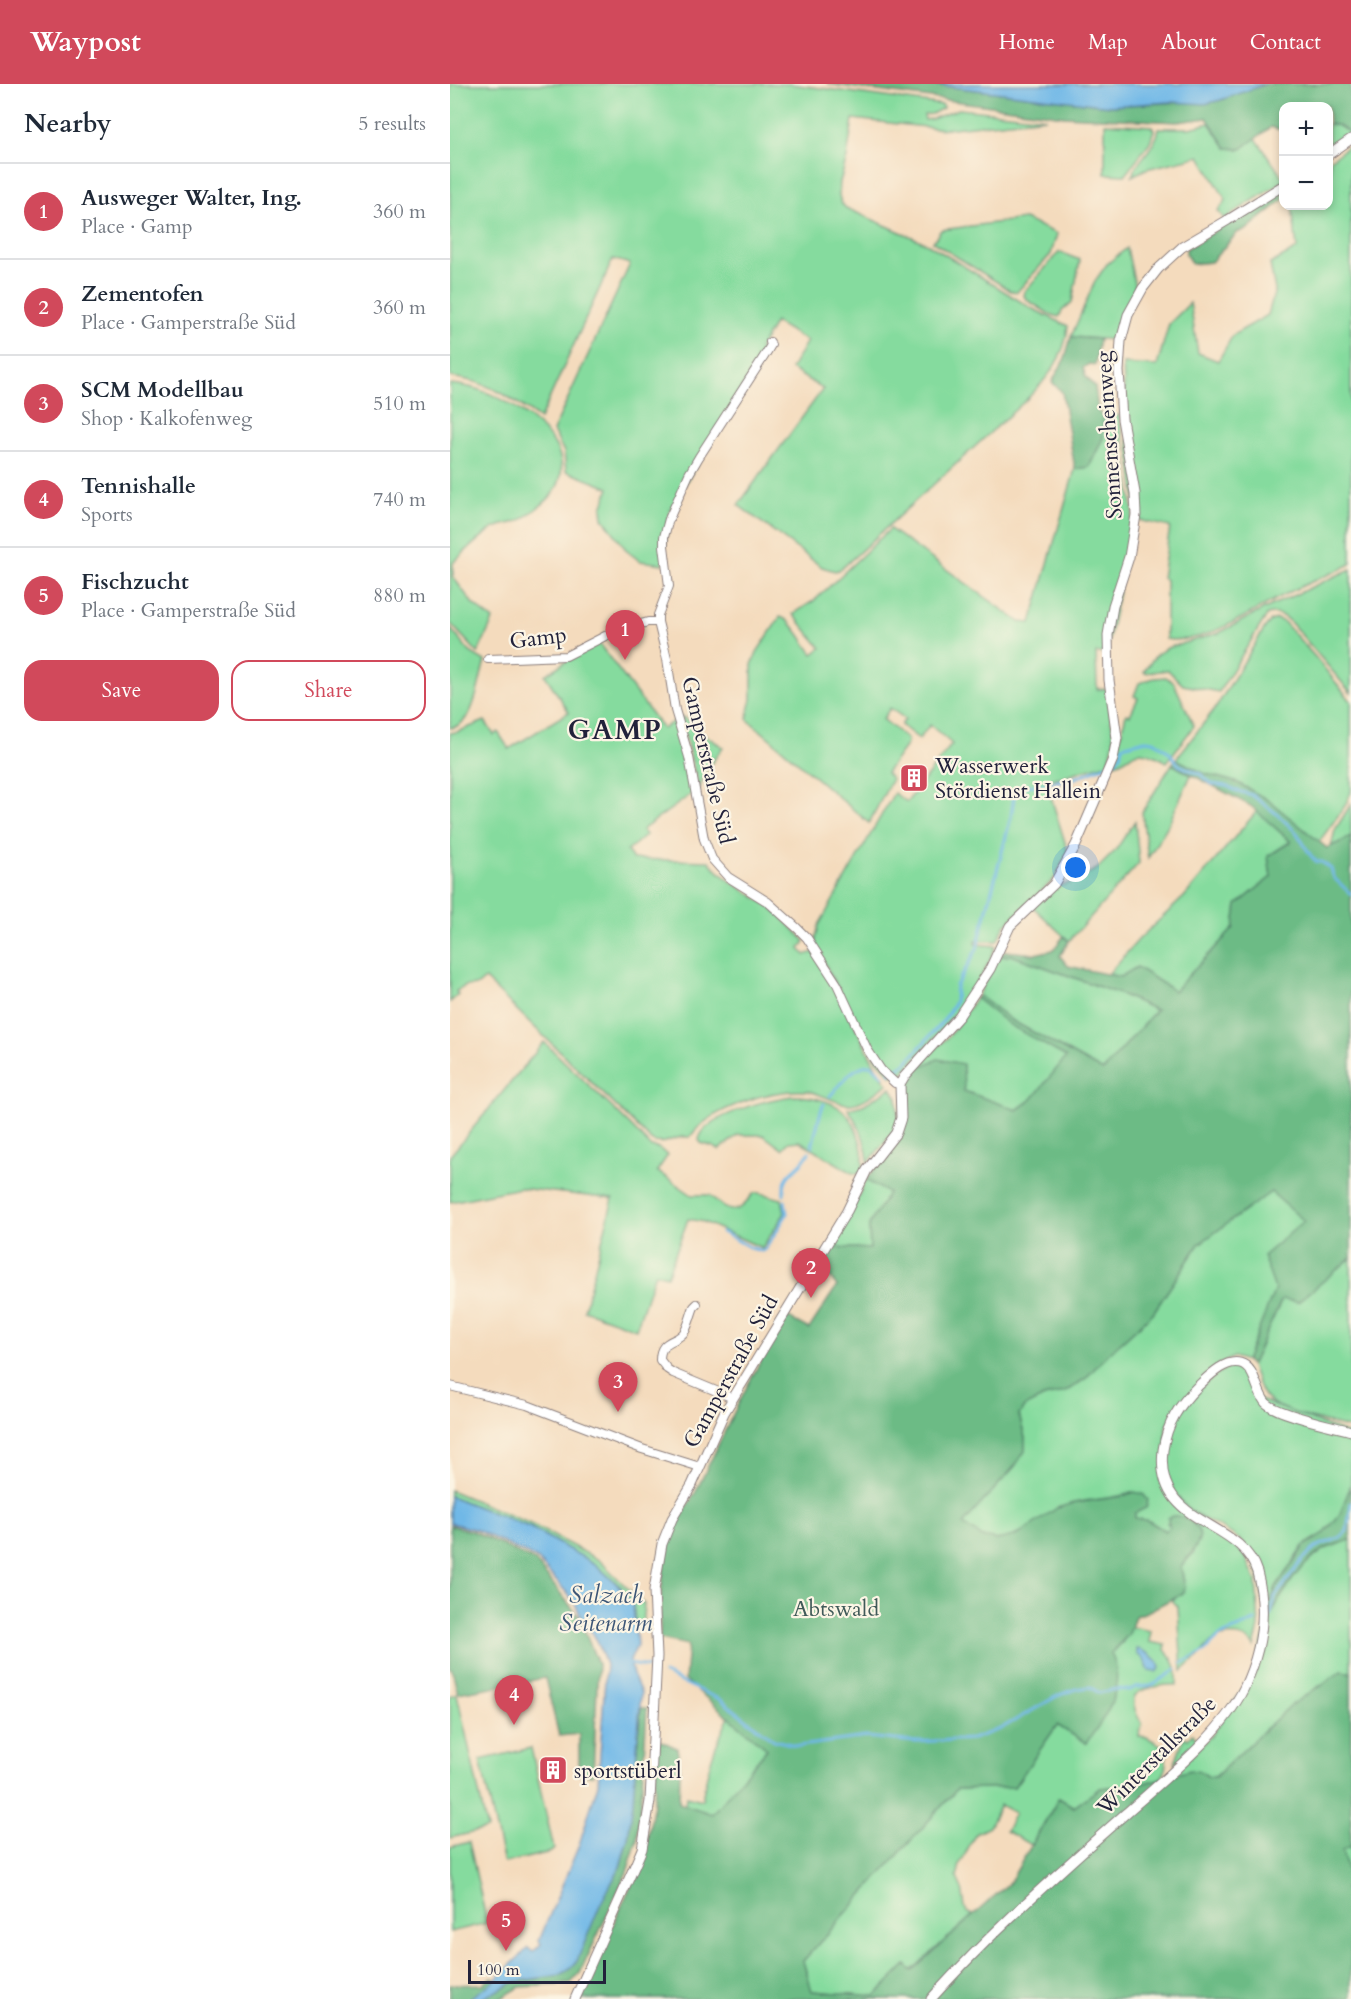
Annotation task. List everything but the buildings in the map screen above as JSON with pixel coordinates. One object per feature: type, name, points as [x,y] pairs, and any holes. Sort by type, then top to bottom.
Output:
[{"type":"street","points":[[1333,152],[1351,139]]},
{"type":"street","name":"Sonnenscheinweg","points":[[900,1084],[953,1025],[966,1007],[990,969],[1010,926],[1054,884],[1076,845],[1113,759],[1117,738],[1109,680],[1108,635],[1113,606],[1129,557],[1136,515],[1135,493],[1122,418],[1119,371],[1121,341],[1128,315],[1143,288],[1158,269],[1182,247],[1279,188]]},
{"type":"street","name":"Gamperstraße Süd","points":[[575,1999],[642,1849],[651,1801],[657,1656],[654,1598],[662,1544],[724,1413],[842,1220],[867,1170],[896,1133],[901,1118],[900,1084],[895,1083],[881,1070],[867,1049],[837,984],[807,938],[768,902],[728,877],[712,860],[704,839],[658,622],[658,615],[669,586],[664,537],[669,519],[689,474],[765,355],[771,345],[770,342]]},
{"type":"street","name":"Gamp","points":[[488,659],[566,656],[613,632],[648,622],[658,622]]},
{"type":"street","points":[[697,1304],[684,1334],[666,1344],[662,1349],[660,1360],[673,1373],[733,1398]]},
{"type":"street","name":"Winterstallstraße","points":[[931,1999],[986,1939],[1200,1745],[1234,1706],[1248,1678],[1263,1625],[1256,1572],[1244,1548],[1188,1512],[1169,1489],[1163,1470],[1163,1455],[1167,1430],[1176,1412],[1193,1391],[1216,1371],[1238,1362],[1249,1370],[1261,1396],[1270,1406],[1351,1431]]},
{"type":"street","points":[[450,1386],[527,1405],[642,1449],[699,1467]]},
{"type":"green space","points":[[450,84],[791,84],[943,105],[943,108],[932,114],[924,115],[925,120],[959,109],[1046,118],[944,129],[853,119],[839,195],[841,203],[846,208],[928,244],[1031,308],[1068,326],[1059,358],[1048,376],[1026,400],[841,569],[835,571],[822,567],[738,505],[823,389],[791,369],[807,341],[775,322],[759,349],[764,352],[670,509],[663,564],[640,561],[627,551],[603,518],[602,508],[609,488],[566,471],[564,452],[553,431],[630,264],[613,259],[540,419],[498,391],[476,382],[450,377]]},
{"type":"green space","points":[[827,84],[926,84],[1110,106],[1221,100],[1266,84],[1351,84],[1351,133],[1333,124],[1333,102],[1279,102],[1279,130],[1271,127],[1241,149],[1227,148],[1207,118],[1177,122],[1064,116]]},
{"type":"green space","points":[[1105,123],[1151,126],[1154,130],[1150,142],[1125,175],[1105,174]]},
{"type":"green space","points":[[1209,123],[1227,148],[1241,149],[1255,137],[1279,172],[1279,184],[1224,219],[1218,211],[1226,200],[1200,156],[1146,169],[1132,176],[1155,141],[1159,128],[1190,128]]},
{"type":"green space","points":[[1333,125],[1351,133],[1333,147]]},
{"type":"green space","points":[[1351,144],[1351,564],[1296,589],[1213,632],[1181,640],[1166,639],[1166,580],[1162,578],[1170,527],[1138,520],[1128,439],[1130,438],[1125,405],[1123,364],[1157,366],[1169,324],[1190,303],[1198,353],[1218,361],[1233,335],[1268,315],[1275,290],[1270,264],[1297,249],[1292,210],[1333,210],[1333,158]]},
{"type":"green space","points":[[1279,191],[1279,203],[1246,230],[1238,232],[1211,262],[1192,264],[1186,255],[1186,249]]},
{"type":"green space","points":[[1024,219],[1057,234],[1051,254],[1017,292],[1011,291],[933,242],[941,230]]},
{"type":"green space","points":[[1127,248],[1136,291],[1123,314],[1116,340],[1071,337],[1095,281],[1107,264]]},
{"type":"green space","points":[[1059,252],[1080,260],[1072,302],[1059,317],[1051,315],[1024,296],[1025,291]]},
{"type":"green space","points":[[1071,337],[1099,339],[1095,365],[1089,364],[1083,368],[1086,377],[1095,387],[1098,411],[1103,417],[1103,438],[1089,467],[1075,469],[1062,392],[1052,382],[1065,358]]},
{"type":"green space","points":[[450,384],[487,393],[519,410],[549,436],[556,447],[562,469],[555,490],[547,500],[521,520],[491,530],[453,563],[453,577],[473,604],[493,620],[478,653],[450,623]]},
{"type":"green space","points":[[1119,415],[1125,450],[1122,462],[1126,461],[1133,512],[1128,548],[1106,653],[1096,653],[1097,689],[1107,689],[1114,740],[1109,763],[1046,781],[1068,852],[1054,879],[1005,925],[997,941],[976,941],[975,944],[996,946],[978,982],[955,1014],[902,1074],[891,1075],[876,1059],[816,947],[816,937],[819,925],[894,793],[907,802],[952,744],[930,725],[919,739],[901,725],[905,719],[890,708],[883,719],[907,739],[907,744],[886,773],[892,779],[869,823],[747,719],[752,699],[752,665],[757,652],[780,617],[794,627],[813,654],[821,648],[793,614],[815,600],[890,529],[1020,622],[1031,623],[1075,469],[1089,467],[1103,438],[1103,417]]},
{"type":"green space","points":[[1351,569],[1351,693],[1293,625],[1278,614],[1267,615],[1219,692],[1183,685],[1168,670],[1145,673],[1144,671],[1157,654],[1167,648],[1219,633],[1264,609]]},
{"type":"green space","points":[[1277,619],[1284,622],[1351,701],[1351,792],[1345,806],[1319,842],[1268,800],[1238,783],[1203,773],[1176,759],[1217,706],[1266,626]]},
{"type":"green space","points":[[450,628],[470,652],[485,661],[471,710],[459,725],[451,728],[450,728]]},
{"type":"green space","points":[[597,641],[663,729],[676,719],[693,793],[642,830],[646,835],[627,851],[633,859],[709,861],[724,876],[774,910],[805,941],[800,949],[805,955],[814,952],[830,977],[878,1071],[888,1084],[871,1096],[861,1101],[845,1104],[807,1091],[777,1093],[727,1109],[712,1117],[690,1137],[679,1137],[666,1142],[652,1141],[485,979],[478,985],[466,986],[456,991],[458,995],[450,1002],[450,733],[485,721],[494,735],[498,732],[509,749],[569,712],[545,675]]},
{"type":"green space","points":[[1166,677],[1174,683],[1194,726],[1167,762],[1150,754],[1137,752],[1114,764],[1126,714],[1130,715],[1138,698],[1134,696],[1139,683]]},
{"type":"green space","points":[[682,717],[689,721],[692,727],[723,747],[705,772],[699,790],[681,719]]},
{"type":"green space","name":"Abtswald","points":[[1176,759],[1203,773],[1238,783],[1268,800],[1327,848],[1351,837],[1351,1258],[1298,1302],[1282,1299],[1251,1366],[1246,1361],[1275,1289],[1263,1256],[1304,1221],[1271,1192],[1199,1244],[1153,1313],[1109,1353],[1085,1379],[1065,1392],[1044,1397],[1024,1407],[1019,1415],[1025,1438],[1025,1451],[1015,1466],[963,1524],[982,1537],[997,1540],[1018,1535],[1057,1508],[1074,1503],[1124,1496],[1134,1492],[1143,1494],[1148,1500],[1146,1508],[1135,1513],[1135,1518],[1149,1521],[1165,1531],[1169,1527],[1168,1518],[1177,1516],[1194,1524],[1199,1530],[1198,1543],[1181,1567],[1185,1588],[1183,1593],[1135,1616],[1129,1634],[1111,1653],[1117,1678],[1112,1701],[1101,1723],[1086,1743],[1057,1725],[1014,1787],[957,1789],[803,1961],[812,1991],[875,1996],[906,1965],[912,1971],[1010,1882],[1059,1798],[1074,1807],[1100,1788],[1139,1785],[1190,1770],[1215,1777],[1290,1706],[1342,1671],[1351,1673],[1351,1846],[1342,1851],[1349,1877],[1345,1889],[1351,1903],[1351,1999],[579,1999],[644,1857],[654,1803],[657,1739],[677,1748],[680,1769],[679,1803],[712,1814],[767,1749],[685,1680],[688,1645],[660,1639],[660,1614],[667,1551],[675,1526],[696,1491],[750,1381],[787,1317],[809,1329],[837,1286],[825,1268],[831,1247],[870,1249],[869,1225],[888,1193],[866,1180],[904,1131],[908,1085],[916,1068],[938,1059],[963,1064],[964,1091],[1017,1110],[1033,1098],[1066,1057],[1010,1025],[976,998],[978,995],[1011,1020],[1103,1071],[1156,1010],[1125,996],[1011,955],[999,957],[1005,951],[1035,954],[1053,950],[1064,936],[1069,941],[1060,956],[1068,966],[1120,977],[1137,967],[1174,991],[1234,928],[1237,905],[1271,877],[1268,856],[1291,842],[1251,806],[1172,764]]},
{"type":"green space","points":[[1172,764],[1191,775],[1167,827],[1148,858],[1142,812]]},
{"type":"green space","points":[[1351,804],[1351,837],[1331,847],[1335,830]]},
{"type":"green space","points":[[1257,811],[1291,841],[1268,856],[1271,877],[1237,905],[1234,928],[1174,991],[1137,968],[1121,977],[1108,974],[1140,938],[1184,897]]},
{"type":"green space","points":[[1135,821],[1139,863],[1069,941],[1033,907],[1055,887],[1070,883],[1097,869],[1115,851]]},
{"type":"green space","points":[[1011,955],[1125,996],[1156,1010],[1103,1071],[1011,1020],[978,995],[999,957]]},
{"type":"green space","points":[[976,998],[1010,1025],[1067,1057],[1033,1098],[1016,1110],[964,1091],[916,1068],[950,1035]]},
{"type":"green space","points":[[544,1042],[651,1147],[658,1148],[668,1155],[657,1171],[692,1195],[710,1195],[722,1206],[731,1210],[740,1208],[755,1193],[782,1199],[785,1213],[762,1248],[704,1222],[688,1219],[667,1276],[655,1273],[636,1329],[584,1310],[613,1199],[520,1188],[450,1202],[450,1156]]},
{"type":"green space","points":[[891,1088],[897,1098],[898,1122],[893,1132],[868,1163],[862,1135],[848,1109],[863,1105]]},
{"type":"green space","points":[[792,1096],[824,1100],[847,1114],[862,1148],[862,1173],[854,1174],[800,1141],[789,1142],[782,1149],[763,1135],[738,1135],[719,1150],[699,1140],[703,1131],[724,1116],[754,1105]]},
{"type":"green space","points":[[866,1180],[889,1193],[869,1225],[870,1249],[831,1247],[848,1218]]},
{"type":"green space","points":[[1271,1191],[1305,1221],[1246,1361],[1234,1357],[1218,1365],[1166,1426],[1165,1488],[1244,1553],[1256,1581],[1259,1627],[1254,1647],[1242,1637],[1231,1635],[1221,1637],[1211,1642],[1182,1671],[1178,1607],[1172,1600],[1183,1593],[1185,1588],[1181,1567],[1194,1552],[1167,1522],[1169,1527],[1165,1531],[1149,1521],[1134,1518],[1134,1492],[1070,1504],[1006,1539],[994,1540],[982,1537],[963,1524],[1015,1466],[1025,1438],[1019,1415],[1024,1407],[1044,1397],[1065,1392],[1085,1379],[1109,1353],[1153,1313],[1199,1244]]},
{"type":"green space","points":[[1351,1258],[1351,1429],[1292,1412],[1270,1402],[1264,1396],[1251,1366],[1282,1299],[1298,1302]]},
{"type":"green space","points":[[1231,1366],[1245,1371],[1260,1400],[1351,1435],[1351,1485],[1340,1514],[1325,1533],[1303,1546],[1276,1587],[1266,1614],[1257,1571],[1247,1548],[1235,1536],[1197,1515],[1183,1503],[1172,1486],[1166,1466],[1168,1436],[1185,1405],[1212,1378]]},
{"type":"green space","points":[[1351,1485],[1350,1540],[1326,1548],[1305,1564],[1284,1591],[1268,1622],[1266,1614],[1276,1587],[1304,1546],[1325,1533],[1340,1514]]},
{"type":"green space","points":[[450,1490],[531,1524],[599,1560],[644,1604],[642,1628],[636,1629],[633,1604],[621,1587],[595,1564],[530,1527],[450,1496]]},
{"type":"green space","points":[[450,1525],[475,1532],[535,1561],[579,1617],[598,1664],[593,1775],[579,1774],[579,1734],[559,1736],[545,1678],[458,1693],[450,1668]]},
{"type":"green space","points":[[1351,1538],[1351,1673],[1342,1671],[1290,1706],[1215,1777],[1209,1777],[1201,1772],[1172,1774],[1212,1735],[1252,1675],[1268,1622],[1277,1603],[1300,1568],[1325,1549]]},
{"type":"green space","points":[[1132,1627],[1151,1631],[1149,1642],[1166,1645],[1165,1650],[1172,1658],[1177,1670],[1177,1685],[1148,1689],[1138,1693],[1134,1699],[1135,1710],[1142,1723],[1139,1736],[1147,1737],[1167,1749],[1165,1772],[1161,1778],[1139,1785],[1100,1788],[1074,1807],[1059,1798],[1031,1845],[1006,1831],[1015,1813],[1000,1805],[989,1827],[974,1837],[960,1864],[957,1878],[967,1912],[973,1915],[911,1971],[906,1965],[875,1996],[811,1991],[803,1961],[957,1789],[1014,1787],[1057,1725],[1086,1743],[1111,1653],[1122,1643]]},
{"type":"green space","points":[[457,1694],[487,1829],[450,1838],[450,1696]]},
{"type":"green space","points":[[641,1708],[647,1708],[637,1841],[627,1872],[580,1973],[570,1984],[520,1987],[500,1999],[450,1999],[450,1985],[483,1984],[492,1977],[501,1988],[514,1982],[560,1975],[620,1867],[628,1838]]},
{"type":"green space","points":[[729,1717],[767,1749],[712,1814],[685,1805],[686,1796],[702,1800],[712,1757]]},
{"type":"green space","points":[[1192,1734],[1196,1738],[1196,1745],[1174,1765],[1184,1737],[1188,1739]]},
{"type":"green space","points":[[531,1748],[554,1849],[551,1852],[504,1863],[480,1760]]},
{"type":"green space","points":[[469,1842],[487,1923],[450,1932],[450,1847]]},
{"type":"green space","points":[[1351,1846],[1351,1903],[1345,1889],[1341,1851]]},
{"type":"water","points":[[926,84],[1266,84],[1205,104],[1171,102],[1110,106]]},
{"type":"water","name":"Salzach Seitenarm","points":[[450,1496],[529,1527],[595,1564],[620,1587],[633,1605],[637,1645],[630,1661],[641,1693],[628,1838],[620,1867],[600,1905],[577,1961],[569,1970],[560,1975],[514,1982],[481,1999],[468,1999],[493,1982],[528,1948],[533,1952],[541,1944],[539,1941],[579,1845],[598,1784],[606,1665],[597,1640],[582,1619],[574,1601],[537,1559],[477,1530],[450,1523]]},
{"type":"water","points":[[1137,1649],[1148,1653],[1157,1662],[1160,1668],[1156,1672],[1149,1671],[1144,1659],[1137,1654]]},
{"type":"waterway","points":[[1116,761],[1120,756],[1122,746],[1146,740],[1154,741],[1169,752],[1179,765],[1200,774],[1212,784],[1227,786],[1252,795],[1297,833],[1311,856],[1331,869],[1334,878],[1351,894]]},
{"type":"waterway","points":[[890,1073],[906,1063],[944,1020],[955,1002],[956,986],[977,949],[1011,817],[1015,790],[1023,786],[1075,778],[1107,765]]},
{"type":"waterway","points":[[830,1096],[853,1071],[859,1068],[872,1065],[883,1076]]},
{"type":"waterway","points":[[812,1146],[824,1104]]},
{"type":"waterway","points":[[784,1194],[786,1180],[809,1152]]},
{"type":"waterway","points":[[722,1232],[751,1248],[762,1251],[787,1214],[785,1201]]},
{"type":"waterway","points":[[1270,1617],[1275,1597],[1302,1560],[1318,1546],[1339,1538],[1347,1531],[1351,1503]]},
{"type":"waterway","points":[[1182,1663],[1204,1652],[1220,1636],[1255,1621]]},
{"type":"waterway","points":[[629,1664],[648,1667]]},
{"type":"waterway","points":[[664,1674],[721,1700],[774,1740],[799,1746],[866,1737],[916,1742],[972,1739],[1000,1729],[1057,1696],[1076,1689],[1090,1687],[1099,1693],[1151,1686],[1176,1669]]},
{"type":"place","name":"Ausweger Walter, Ing.","points":[[625,660]]},
{"type":"place","name":"Wasserwerk Stördienst Hallein","points":[[914,778]]},
{"type":"place","name":"Zementofen","points":[[811,1298]]},
{"type":"place","name":"SCM Modellbau","points":[[618,1412]]},
{"type":"place","name":"Tennishalle","points":[[514,1725]]},
{"type":"place","name":"sportstüberl","points":[[553,1770]]},
{"type":"place","name":"Fischzucht","points":[[506,1951]]},
{"type":"district","name":"GAMP","points":[[615,729]]}]
